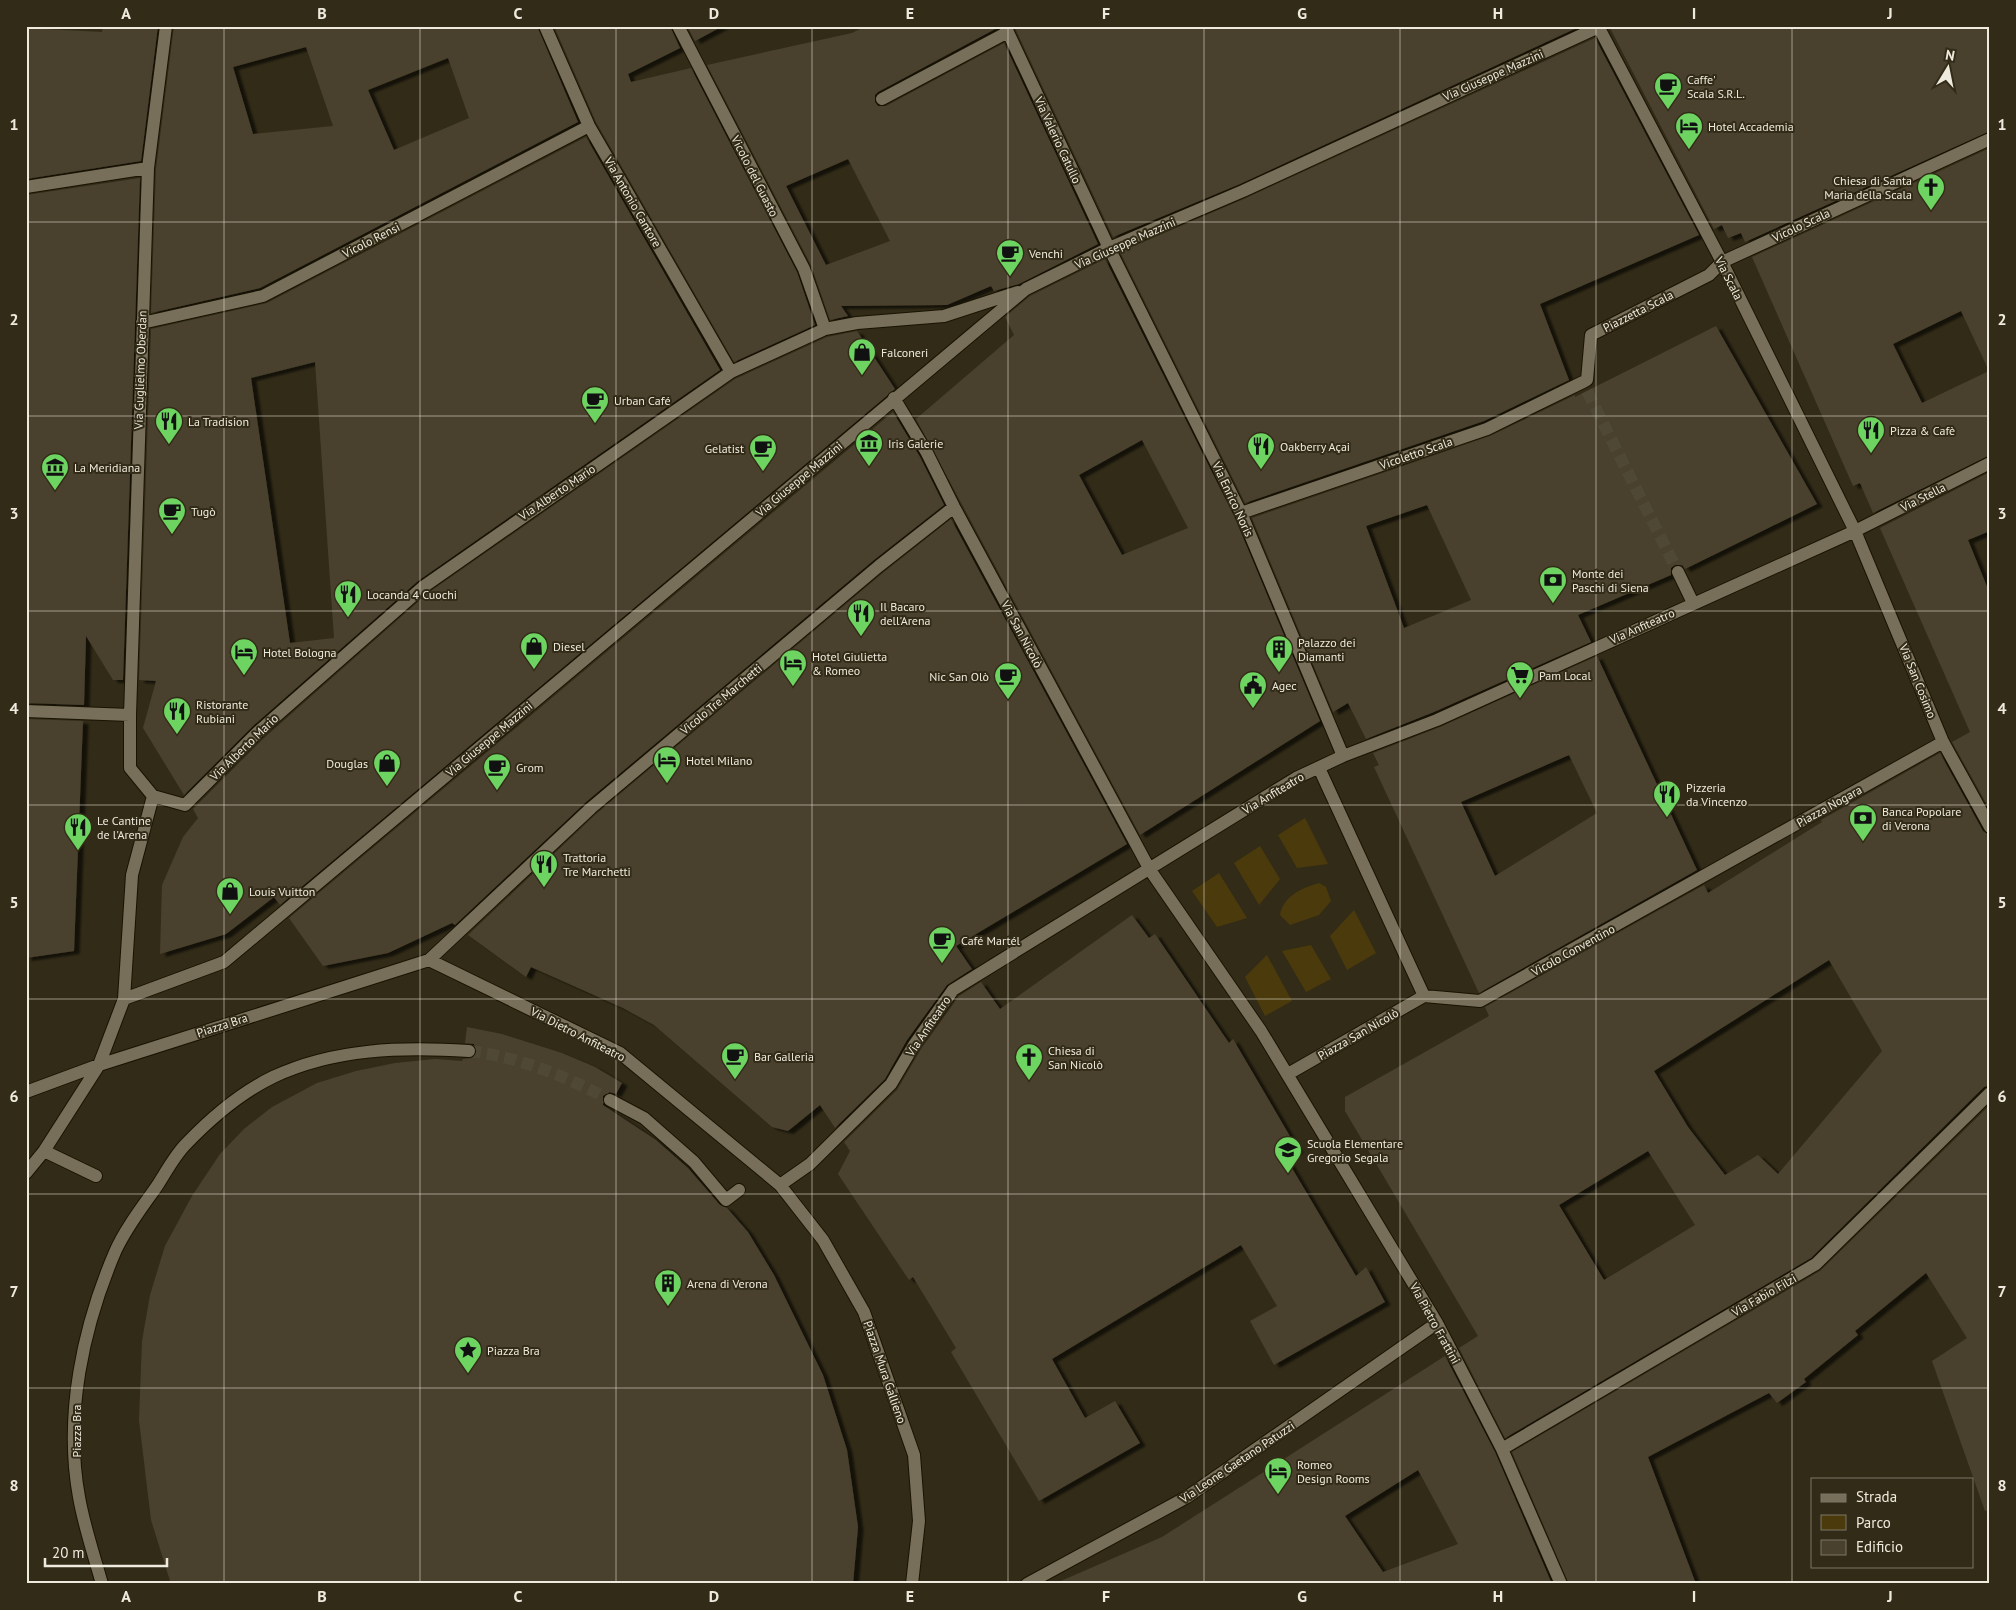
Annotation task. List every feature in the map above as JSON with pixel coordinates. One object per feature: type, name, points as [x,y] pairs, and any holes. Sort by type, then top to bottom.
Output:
[{"type":"street","name":"Via Guglielmo Oberdan","points":[[153,796],[130,768],[130,715],[148,168],[166,26]]},
{"type":"street","name":"Via Antonio Cantore","points":[[545,26],[588,126],[731,372]]},
{"type":"street","name":"Vicolo del Guasto","points":[[678,26],[804,269],[825,329]]},
{"type":"street","name":"Via Giuseppe Mazzini","points":[[124,999],[224,962],[1026,289],[1109,248],[1244,191],[1599,27]]},
{"type":"street","name":"Via Scala","points":[[1599,27],[1722,262],[1856,531]]},
{"type":"street","name":"Via Valerio Catullo","points":[[882,99],[1007,29],[1109,248]]},
{"type":"street","name":"Vicolo Rensi","points":[[142,323],[263,296],[588,126]]},
{"type":"street","name":"Vicolo Scala","points":[[1722,262],[1990,139]]},
{"type":"street","points":[[26,187],[148,168]]},
{"type":"street","name":"Via Enrico Noris","points":[[1109,248],[1240,513],[1343,756]]},
{"type":"street","name":"Piazzetta Scala","points":[[1586,384],[1591,335],[1709,275],[1722,262]]},
{"type":"street","name":"Via Alberto Mario","points":[[153,796],[185,805],[258,732],[423,586],[731,372],[825,329],[857,323],[944,316],[1026,289]]},
{"type":"street","name":"Vicoletto Scala","points":[[1240,513],[1487,429],[1586,384]]},
{"type":"street","name":"Via San Nicolò","points":[[894,398],[927,453],[954,507],[1150,870]]},
{"type":"street","name":"Via Stella","points":[[1856,531],[1990,463]]},
{"type":"street","name":"Vicolo Tre Marchetti","points":[[429,960],[591,808],[879,566],[954,507]]},
{"type":"street","name":"Via Anfiteatro","points":[[780,1185],[810,1164],[891,1084],[914,1045],[953,990],[1296,778],[1343,756],[1437,720],[1856,531]]},
{"type":"street","name":"Via San Cosimo","points":[[1856,531],[1943,742],[1990,826]]},
{"type":"street","points":[[1678,572],[1693,603]]},
{"type":"street","points":[[26,711],[130,715]]},
{"type":"street","name":"Piazza Nogara","points":[[1715,870],[1943,742]]},
{"type":"street","points":[[1319,768],[1424,996]]},
{"type":"street","points":[[26,1173],[44,1151],[99,1065],[124,999],[132,875],[153,796]]},
{"type":"street","points":[[1150,870],[1288,1074]]},
{"type":"street","name":"Vicolo Conventino","points":[[1424,996],[1480,1001],[1715,870]]},
{"type":"street","name":"Piazza Bra","points":[[26,1092],[99,1065],[345,985],[429,960]]},
{"type":"street","name":"Via Dietro Anfiteatro","points":[[429,960],[620,1053],[780,1185]]},
{"type":"street","name":"Piazza San Nicolò","points":[[1288,1074],[1424,996]]},
{"type":"street","name":"Piazza Bra","points":[[102,1584],[79,1496],[74,1440],[77,1381],[92,1315],[116,1250],[185,1144],[230,1105],[272,1078],[315,1062],[360,1052],[412,1048],[469,1051]]},
{"type":"street","name":"Via Pietro Frattini","points":[[1288,1074],[1437,1323],[1502,1449],[1562,1584]]},
{"type":"street","name":"Via Fabio Filzi","points":[[1502,1449],[1816,1264],[1990,1093]]},
{"type":"street","points":[[610,1100],[644,1118],[694,1162],[726,1200],[738,1190]]},
{"type":"street","points":[[44,1151],[96,1176]]},
{"type":"street","name":"Piazza Mura Gallieno","points":[[780,1185],[824,1240],[864,1312],[914,1455],[919,1521],[912,1584]]},
{"type":"street","name":"Via Leone Gaetano Patuzzi","points":[[1027,1584],[1187,1497],[1437,1323]]},
{"type":"green space","points":[[1305,818],[1328,864],[1297,868],[1278,835]]},
{"type":"green space","points":[[1260,846],[1280,879],[1259,905],[1234,863]]},
{"type":"green space","points":[[1219,873],[1247,918],[1217,927],[1192,891]]},
{"type":"green space","points":[[1319,883],[1326,887],[1331,901],[1319,915],[1290,925],[1280,915],[1285,903],[1300,890]]},
{"type":"green space","points":[[1354,910],[1376,953],[1347,970],[1330,936]]},
{"type":"green space","points":[[1311,945],[1331,979],[1306,992],[1282,951]]},
{"type":"green space","points":[[1267,955],[1292,1001],[1265,1016],[1245,977]]},
{"type":"building","points":[[103,26],[158,26],[141,161],[26,179],[26,28],[102,32]]},
{"type":"building","points":[[174,26],[537,26],[578,122],[260,288],[151,313],[156,169]],"holes":[[[306,47],[333,126],[253,134],[233,67]],[[448,58],[469,118],[394,150],[368,90]]]},
{"type":"building","points":[[554,26],[670,26],[680,48],[628,74],[631,82],[691,68],[797,272],[815,325],[734,362],[596,122]]},
{"type":"building","points":[[687,26],[723,26],[695,41]]},
{"type":"building","points":[[866,26],[997,26],[997,28],[878,92],[875,95],[875,102],[878,106],[886,106],[1004,43],[1098,244],[1019,284],[994,291],[991,286],[947,305],[841,306],[848,316],[830,320],[811,265],[707,65],[852,33]],"holes":[[[848,159],[890,241],[826,265],[786,186]]]},
{"type":"building","points":[[1014,26],[1581,26],[1240,184],[1113,237]]},
{"type":"building","points":[[1609,26],[1990,26],[1990,131],[1745,242],[1741,233],[1728,238],[1722,225],[1714,229]]},
{"type":"building","points":[[1595,38],[1699,235],[1540,304],[1569,380],[1484,421],[1245,503],[1120,252],[1246,198]]},
{"type":"building","points":[[586,137],[720,370],[418,581],[253,726],[184,795],[143,728],[156,681],[139,680],[151,329],[267,303]],"holes":[[[315,362],[334,638],[290,643],[251,378]]]},
{"type":"building","points":[[1990,148],[1990,455],[1873,513],[1860,483],[1853,486],[1752,257]],"holes":[[[1961,311],[1989,371],[1922,403],[1893,344]]]},
{"type":"building","points":[[140,178],[123,680],[113,680],[86,636],[84,705],[26,703],[26,195]]},
{"type":"building","points":[[1105,259],[1234,516],[1320,721],[1140,835],[916,419],[1014,335],[1005,317],[1030,296]],"holes":[[[1142,440],[1188,528],[1122,555],[1079,475]]]},
{"type":"building","points":[[1716,326],[1817,504],[1685,569],[1682,565],[1675,565],[1671,568],[1671,575],[1578,615],[1591,642],[1434,712],[1366,739],[1348,703],[1333,712],[1252,518],[1490,436],[1575,395],[1575,397]],"holes":[[[1427,505],[1471,600],[1404,628],[1366,526]]]},
{"type":"building","points":[[857,331],[895,389],[280,905],[274,897],[226,934],[160,954],[162,885],[183,837],[198,818],[193,809],[264,738],[428,593],[735,379],[827,337]]},
{"type":"building","points":[[893,412],[920,457],[944,505],[874,560],[586,802],[455,925],[452,923],[388,953],[323,966],[289,918]]},
{"type":"building","points":[[1990,472],[1990,531],[1968,540],[1990,594],[1990,810],[1952,742],[1970,732],[1880,528]]},
{"type":"building","points":[[951,519],[1127,844],[956,946],[972,969],[947,985],[907,1040],[885,1079],[835,1128],[820,1105],[788,1131],[772,1127],[654,1025],[623,1008],[531,967],[526,977],[468,935],[596,814],[884,572]]},
{"type":"building","points":[[1597,656],[1697,870],[1479,993],[1374,767],[1379,765],[1373,753],[1440,727]],"holes":[[[1569,755],[1597,813],[1495,876],[1461,802]]]},
{"type":"building","points":[[26,719],[83,721],[74,951],[26,958]]},
{"type":"building","points":[[1940,753],[1983,831],[1990,835],[1990,1085],[1984,1087],[1811,1258],[1505,1438],[1459,1348],[1478,1336],[1345,1111],[1345,1097],[1489,1016],[1485,1007],[1704,885],[1708,893],[1822,822],[1821,820]],"holes":[[[1829,960],[1882,1051],[1778,1174],[1758,1155],[1725,1175],[1688,1127],[1654,1071]],[[1648,1151],[1695,1225],[1604,1280],[1559,1205]]]},
{"type":"building","points":[[1132,915],[1149,938],[1155,934],[1229,1043],[1233,1039],[1298,1150],[1286,1158],[1356,1276],[1366,1267],[1385,1302],[1274,1365],[1250,1321],[1277,1306],[1241,1245],[1052,1359],[1085,1418],[1115,1401],[1140,1443],[1039,1501],[951,1352],[956,1348],[913,1277],[909,1280],[838,1174],[850,1151],[844,1142],[897,1090],[921,1049],[959,996],[981,982],[1000,1009]]},
{"type":"building","name":"Piazza Bra","points":[[467,1027],[502,1034],[562,1053],[595,1067],[622,1083],[616,1094],[609,1092],[603,1096],[603,1105],[656,1140],[688,1168],[720,1205],[727,1208],[748,1232],[774,1275],[823,1375],[847,1450],[858,1527],[853,1584],[171,1584],[151,1520],[139,1420],[142,1341],[150,1295],[165,1246],[192,1196],[220,1154],[244,1129],[272,1107],[317,1083],[356,1071],[395,1063],[435,1059],[462,1061],[463,1059],[472,1058],[477,1051],[474,1044],[465,1043]]},
{"type":"building","points":[[1990,1105],[1990,1510],[1985,1511],[1932,1361],[1967,1338],[1926,1273],[1855,1331],[1858,1335],[1804,1379],[1806,1382],[1777,1403],[1769,1393],[1648,1457],[1696,1584],[1569,1584],[1512,1452],[1820,1271]]},
{"type":"building","points":[[1445,1356],[1495,1452],[1552,1584],[1054,1584],[1162,1537]],"holes":[[[1418,1470],[1458,1544],[1383,1572],[1345,1516]]]},
{"type":"tunnel","points":[[1587,391],[1678,572]]},
{"type":"tunnel","points":[[469,1051],[506,1058],[542,1069],[610,1100]]},
{"type":"place","name":"Caffe' Scala S.R.L.","points":[[1668,110]]},
{"type":"place","name":"Hotel Accademia","points":[[1689,150]]},
{"type":"place","name":"Chiesa di Santa Maria della Scala","points":[[1931,211]]},
{"type":"place","name":"Venchi","points":[[1010,277]]},
{"type":"place","name":"Falconeri","points":[[862,376]]},
{"type":"place","name":"Urban Café","points":[[595,424]]},
{"type":"place","name":"La Tradision","points":[[169,445]]},
{"type":"place","name":"Pizza & Cafè","points":[[1871,454]]},
{"type":"place","name":"Iris Galerie","points":[[869,467]]},
{"type":"place","name":"Oakberry Açai","points":[[1261,470]]},
{"type":"place","name":"Gelatist","points":[[763,472]]},
{"type":"place","name":"La Meridiana","points":[[55,491]]},
{"type":"place","name":"Tugò","points":[[172,535]]},
{"type":"place","name":"Monte dei Paschi di Siena","points":[[1553,604]]},
{"type":"place","name":"Locanda 4 Cuochi","points":[[348,618]]},
{"type":"place","name":"Il Bacaro dell'Arena","points":[[861,637]]},
{"type":"place","name":"Diesel","points":[[534,670]]},
{"type":"place","name":"Palazzo dei Diamanti","points":[[1279,673]]},
{"type":"place","name":"Hotel Bologna","points":[[244,676]]},
{"type":"place","name":"Hotel Giulietta & Romeo","points":[[793,687]]},
{"type":"place","name":"Pam Local","points":[[1520,699]]},
{"type":"place","name":"Nic San Olò","points":[[1008,700]]},
{"type":"place","name":"Agec","points":[[1253,709]]},
{"type":"place","name":"Ristorante Rubiani","points":[[177,735]]},
{"type":"place","name":"Hotel Milano","points":[[667,784]]},
{"type":"place","name":"Douglas","points":[[387,787]]},
{"type":"place","name":"Grom","points":[[497,791]]},
{"type":"place","name":"Pizzeria da Vincenzo","points":[[1667,818]]},
{"type":"place","name":"Banca Popolare di Verona","points":[[1863,842]]},
{"type":"place","name":"Le Cantine de l'Arena","points":[[78,851]]},
{"type":"place","name":"Trattoria Tre Marchetti","points":[[544,888]]},
{"type":"place","name":"Louis Vuitton","points":[[230,915]]},
{"type":"place","name":"Café Martél","points":[[942,964]]},
{"type":"place","name":"Bar Galleria","points":[[735,1080]]},
{"type":"place","name":"Chiesa di San Nicolò","points":[[1029,1081]]},
{"type":"place","name":"Scuola Elementare Gregorio Segala","points":[[1288,1174]]},
{"type":"place","name":"Arena di Verona","points":[[668,1307]]},
{"type":"place","name":"Piazza Bra","points":[[468,1374]]},
{"type":"place","name":"Romeo Design Rooms","points":[[1278,1495]]}]
